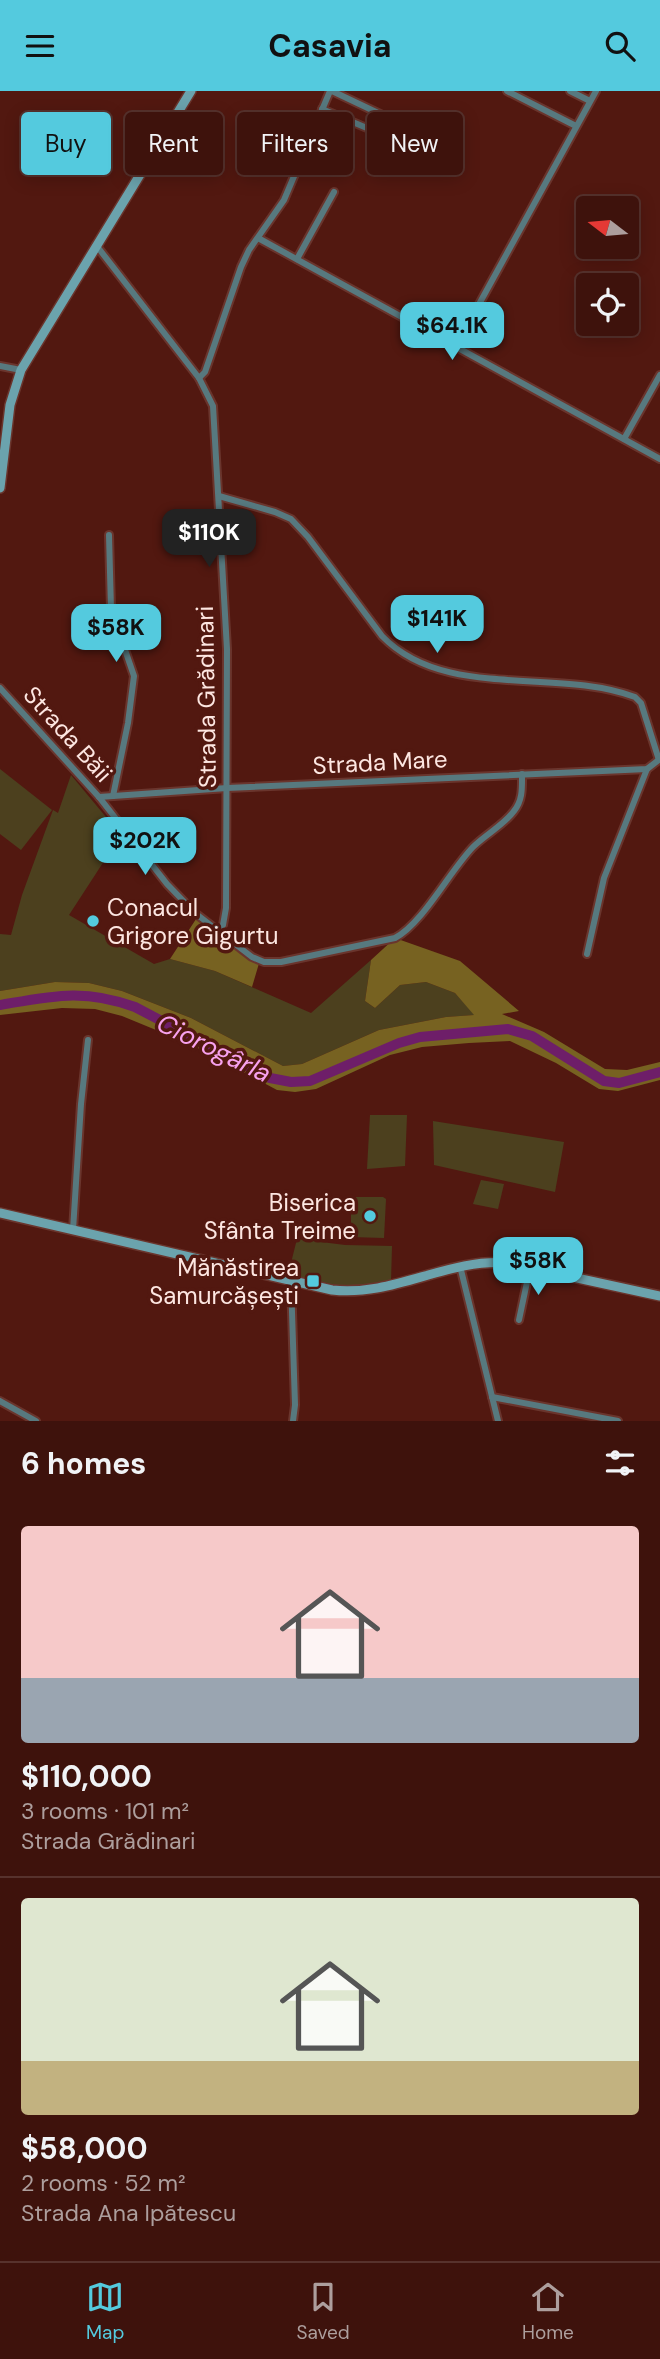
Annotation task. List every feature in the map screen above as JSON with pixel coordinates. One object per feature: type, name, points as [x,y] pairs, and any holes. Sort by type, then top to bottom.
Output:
[{"type":"main road","points":[[0,488],[10,405],[21,370],[191,91]]},
{"type":"main road","points":[[0,1213],[332,1290],[368,1291],[415,1281],[460,1266],[490,1262],[660,1296]]},
{"type":"street","points":[[199,378],[205,372],[241,267],[294,179],[331,91],[376,112]]},
{"type":"street","points":[[507,91],[576,126]]},
{"type":"street","points":[[570,91],[590,101]]},
{"type":"street","points":[[455,348],[596,91]]},
{"type":"street","points":[[323,109],[367,128]]},
{"type":"street","points":[[297,259],[334,192]]},
{"type":"street","points":[[258,238],[660,460]]},
{"type":"street","name":"Strada Grădinari","points":[[96,245],[199,378],[213,406],[228,649],[226,908],[223,925],[217,932]]},
{"type":"street","points":[[0,366],[21,370]]},
{"type":"street","points":[[624,439],[660,375]]},
{"type":"street","points":[[219,496],[291,519],[308,537],[382,636],[416,662],[457,673],[559,682],[625,693],[641,703],[659,760],[647,769],[604,878],[587,954]]},
{"type":"street","points":[[109,535],[111,609],[134,676],[128,723],[113,796]]},
{"type":"street","name":"Strada Băii","points":[[0,688],[99,797],[167,884],[217,932],[252,957],[264,962],[281,962],[401,935],[475,845],[515,811],[522,793],[523,774]]},
{"type":"street","name":"Strada Mare","points":[[99,797],[227,788],[647,769]]},
{"type":"street","points":[[73,1230],[88,1040]]},
{"type":"street","points":[[460,1266],[498,1421]]},
{"type":"street","points":[[519,1321],[530,1268]]},
{"type":"street","points":[[291,1281],[295,1405],[293,1421]]},
{"type":"street","points":[[492,1397],[618,1421]]},
{"type":"street","points":[[0,1401],[36,1421]]},
{"type":"shaded area","points":[[0,769],[52,810],[21,850],[0,834]]},
{"type":"shaded area","points":[[71,775],[121,835],[69,915],[154,964],[170,959],[215,971],[311,1013],[371,960],[365,1001],[375,1008],[400,985],[426,982],[455,993],[475,1015],[446,1017],[379,1030],[302,1064],[283,1066],[191,1018],[122,991],[89,983],[55,982],[0,991],[0,934],[11,935],[22,895],[53,810],[58,813]]},
{"type":"shaded area","points":[[198,916],[260,960],[252,987],[215,971],[170,959]]},
{"type":"shaded area","points":[[395,938],[460,961],[519,1011],[502,1014],[544,1032],[605,1069],[627,1070],[660,1062],[660,1080],[618,1091],[599,1089],[556,1063],[510,1041],[422,1047],[390,1055],[316,1089],[295,1092],[277,1090],[190,1044],[122,1016],[95,1009],[62,1008],[0,1015],[0,991],[55,982],[89,983],[122,991],[191,1018],[283,1066],[302,1064],[379,1030],[446,1017],[474,1015],[455,993],[426,982],[400,985],[375,1008],[365,1001],[371,960]]},
{"type":"shaded area","points":[[370,1115],[407,1115],[405,1166],[367,1169]]},
{"type":"shaded area","points":[[433,1121],[564,1142],[555,1192],[434,1165]]},
{"type":"shaded area","points":[[481,1180],[504,1184],[498,1209],[473,1204]]},
{"type":"shaded area","points":[[353,1197],[386,1199],[384,1238],[351,1237]]},
{"type":"shaded area","points":[[297,1239],[345,1245],[392,1246],[391,1282],[361,1288],[288,1275]]},
{"type":"waterway","name":"Ciorogârla","points":[[0,1005],[68,995],[117,1001],[135,1007],[270,1078],[291,1082],[310,1081],[399,1043],[420,1037],[508,1029],[532,1036],[604,1081],[619,1083],[660,1072]]},
{"type":"place","name":"Conacul Grigore Gigurtu","points":[[93,921]]},
{"type":"place","name":"Biserica Sfânta Treime","points":[[370,1216]]},
{"type":"place","name":"Mănăstirea Samurcășești","points":[[313,1281]]}]
